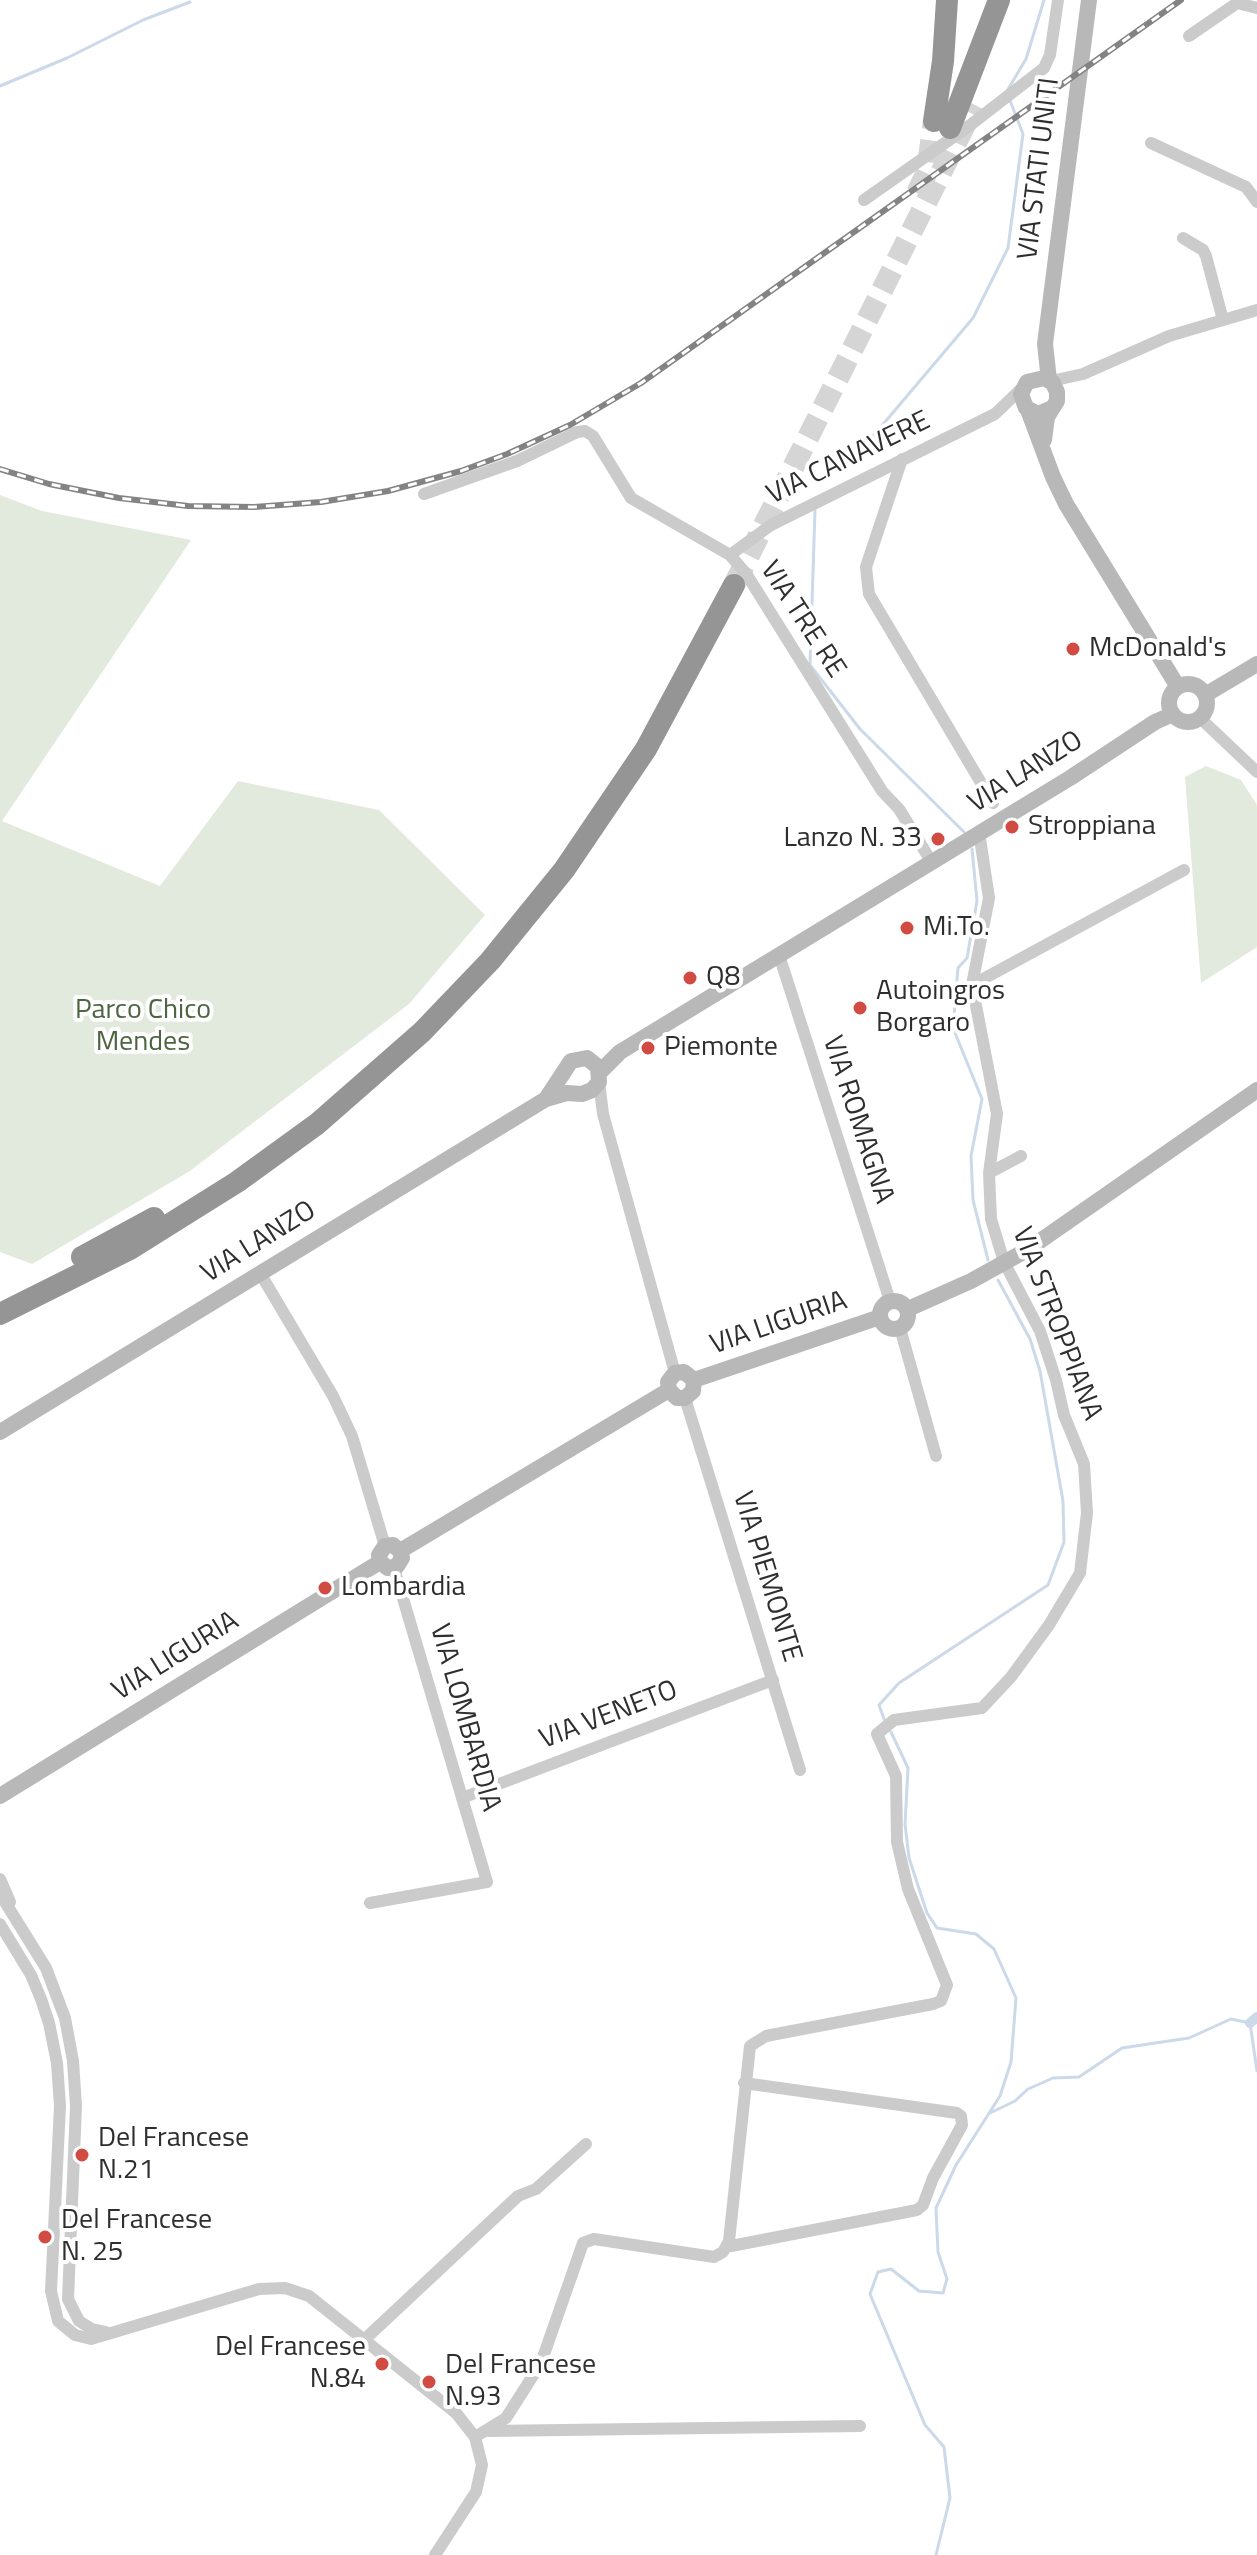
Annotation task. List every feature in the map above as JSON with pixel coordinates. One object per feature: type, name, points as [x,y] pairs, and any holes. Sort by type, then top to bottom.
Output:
[{"type":"highway","points":[[947,0],[942,124],[999,0]]},
{"type":"highway","points":[[975,105],[1013,0]]},
{"type":"highway","points":[[0,1298],[156,1217],[231,1169],[305,1115],[411,1021],[481,950],[553,861],[633,744],[728,582],[646,749],[564,870],[490,961],[422,1032],[317,1124],[237,1182],[130,1249],[0,1314]]},
{"type":"street","points":[[864,200],[1044,68],[1050,55],[1058,0]]},
{"type":"street","name":"VIA STATI UNITI","points":[[1045,453],[1045,430],[1052,392],[1045,344],[1089,0]]},
{"type":"street","points":[[1189,36],[1237,3],[1257,8]]},
{"type":"street","points":[[1151,143],[1246,187],[1257,202]]},
{"type":"street","points":[[1183,238],[1203,250],[1206,256],[1223,320]]},
{"type":"street","points":[[1027,409],[1038,414],[1052,392],[1083,374],[1169,336],[1257,310]]},
{"type":"street","name":"VIA STATI UNITI","points":[[1045,344],[1025,385],[1022,400],[1066,504],[1178,687]]},
{"type":"street","points":[[1025,385],[1038,377],[1052,392]]},
{"type":"street","name":"VIA CANAVERE","points":[[995,414],[1025,385]]},
{"type":"street","name":"VIA CANAVERE","points":[[730,555],[771,525],[902,459],[995,414],[1027,409]]},
{"type":"street","name":"VIA TRE RE","points":[[424,494],[517,461],[577,432],[585,431],[593,436],[631,498],[730,555],[747,575],[882,791],[899,809],[931,861]]},
{"type":"street","points":[[902,459],[866,567],[869,594],[993,803]]},
{"type":"street","points":[[1205,695],[1257,664]]},
{"type":"street","points":[[1193,684],[1205,695],[1207,705],[1200,718],[1186,722],[1173,714],[1169,700],[1178,687],[1193,684]]},
{"type":"street","name":"VIA LANZO","points":[[597,1071],[620,1052],[1070,778],[1155,722],[1173,714]]},
{"type":"street","points":[[1200,718],[1257,772]]},
{"type":"street","name":"VIA STROPPIANA","points":[[744,2083],[750,2046],[766,2036],[941,2001],[947,1985],[906,1880],[897,1842],[896,1776],[877,1734],[894,1720],[982,1708],[1011,1677],[1080,1573],[1087,1513],[1084,1464],[1064,1415],[1040,1331],[1004,1262],[991,1219],[989,1173],[997,1114],[972,985],[989,898],[979,832]]},
{"type":"street","points":[[972,985],[1184,870]]},
{"type":"street","name":"VIA ROMAGNA","points":[[779,955],[890,1301]]},
{"type":"street","points":[[603,1114],[596,1104],[567,1086],[564,1075],[571,1061],[581,1057],[597,1071],[603,1114],[675,1373]]},
{"type":"street","points":[[579,1093],[592,1090],[597,1071]]},
{"type":"street","name":"VIA LANZO","points":[[546,1099],[564,1075]]},
{"type":"street","points":[[908,1309],[971,1281],[1027,1250],[1257,1090]]},
{"type":"street","name":"VIA LANZO","points":[[0,1432],[546,1099],[579,1093]]},
{"type":"street","points":[[989,1173],[1021,1156]]},
{"type":"street","name":"VIA LOMBARDIA","points":[[260,1273],[333,1396],[352,1436],[487,1882],[370,1903]]},
{"type":"street","points":[[890,1301],[902,1303],[908,1309],[908,1319],[900,1328],[886,1326],[880,1317],[881,1309],[890,1301]]},
{"type":"street","name":"VIA LIGURIA","points":[[694,1380],[880,1317]]},
{"type":"street","points":[[900,1328],[936,1456]]},
{"type":"street","points":[[684,1372],[694,1380],[693,1391],[685,1398],[677,1398],[669,1390],[668,1382],[675,1373],[684,1372]]},
{"type":"street","name":"VIA LIGURIA","points":[[0,1796],[669,1390]]},
{"type":"street","name":"VIA PIEMONTE","points":[[685,1398],[800,1770]]},
{"type":"street","name":"VIA VENETO","points":[[462,1798],[773,1680]]},
{"type":"street","points":[[0,1879],[15,1916]]},
{"type":"street","points":[[0,1894],[54,1987],[65,2018],[75,2073],[76,2106],[68,2291],[71,2308],[85,2325],[109,2332]]},
{"type":"street","points":[[0,1924],[39,1994],[49,2023],[58,2075],[60,2106],[51,2291],[58,2321],[75,2335],[91,2339],[259,2289],[293,2289],[309,2296],[456,2413],[475,2437],[482,2465],[476,2492],[435,2555]]},
{"type":"street","points":[[39,1994],[54,1987]]},
{"type":"street","points":[[58,2075],[75,2073]]},
{"type":"street","points":[[475,2437],[506,2418],[541,2363],[583,2243],[594,2239],[714,2257],[723,2252],[729,2241],[744,2083],[961,2116],[962,2125],[933,2178],[923,2205],[917,2210],[726,2247]]},
{"type":"street","points":[[364,2340],[518,2196],[536,2189],[586,2144]]},
{"type":"street","points":[[54,2228],[71,2229]]},
{"type":"street","points":[[489,2431],[860,2426]]},
{"type":"green space","name":"Parco Chico Mendes","points":[[0,495],[42,511],[191,540],[2,821],[160,886],[238,781],[379,810],[485,915],[409,1004],[190,1171],[32,1264],[0,1252]]},
{"type":"green space","points":[[1206,766],[1241,780],[1257,805],[1257,947],[1201,983],[1185,777]]},
{"type":"waterway","points":[[1007,91],[1026,59],[1044,0]]},
{"type":"waterway","points":[[0,86],[67,58],[143,20],[190,2]]},
{"type":"waterway","points":[[852,461],[973,318],[1008,248],[1023,134],[1009,98]]},
{"type":"waterway","points":[[815,510],[810,665],[860,729],[964,832]]},
{"type":"waterway","points":[[972,849],[977,901],[967,958],[958,968],[953,1028],[982,1099],[971,1156],[973,1200],[988,1260]]},
{"type":"waterway","points":[[884,1719],[879,1705],[899,1683],[1048,1585],[1064,1542],[1063,1501],[1040,1371],[1030,1339],[998,1280]]},
{"type":"waterway","points":[[891,1732],[908,1768],[905,1824],[909,1858],[927,1913],[937,1928],[976,1934],[994,1949],[1016,1998],[1011,2062],[1000,2096],[956,2165],[936,2208],[938,2252],[947,2279],[943,2293],[919,2291],[891,2269],[878,2272],[870,2294],[925,2425],[944,2447],[950,2498],[936,2555]]},
{"type":"waterway","points":[[1250,2023],[1257,2017]]},
{"type":"waterway","points":[[990,2113],[1015,2101],[1028,2089],[1053,2078],[1079,2077],[1122,2048],[1189,2038],[1231,2019],[1250,2023],[1257,2071]]},
{"type":"tunnel","points":[[734,585],[975,105]]},
{"type":"tunnel","points":[[917,193],[927,172],[934,121]]},
{"type":"railway","points":[[0,469],[49,484],[119,498],[188,506],[254,507],[321,502],[388,491],[461,471],[507,454],[570,425],[641,383],[1181,0]]},
{"type":"place","name":"McDonald's","points":[[1073,649]]},
{"type":"place","name":"Stroppiana","points":[[1012,827]]},
{"type":"place","name":"Lanzo N. 33","points":[[938,839]]},
{"type":"place","name":"Mi.To.","points":[[907,928]]},
{"type":"place","name":"Q8","points":[[690,978]]},
{"type":"place","name":"Autoingros Borgaro","points":[[860,1008]]},
{"type":"place","name":"Piemonte","points":[[648,1048]]},
{"type":"place","name":"Lombardia","points":[[325,1588]]},
{"type":"place","name":"Del Francese N.21","points":[[82,2155]]},
{"type":"place","name":"Del Francese N. 25","points":[[45,2237]]},
{"type":"place","name":"Del Francese N.84","points":[[382,2364]]},
{"type":"place","name":"Del Francese N.93","points":[[429,2382]]}]
